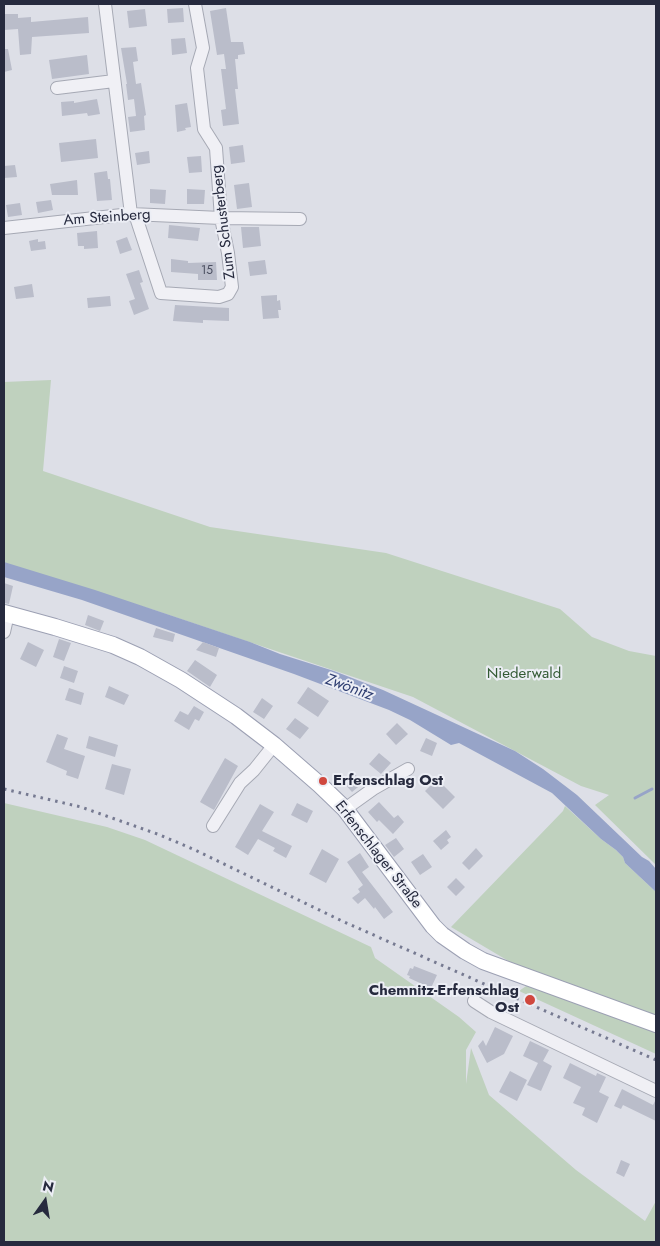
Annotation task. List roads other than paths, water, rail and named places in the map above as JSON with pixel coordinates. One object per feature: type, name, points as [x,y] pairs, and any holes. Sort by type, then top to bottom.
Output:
[{"type":"main road","name":"Erfenschlager Straße","points":[[6,613],[55,626],[113,645],[181,680],[236,716],[274,745],[345,809],[433,926],[442,935],[466,951],[483,961],[656,1024]]},
{"type":"street","name":"Zum Schusterberg","points":[[105,4],[133,214],[161,293],[219,297],[228,294],[232,287],[221,218],[216,148],[204,129],[197,68],[203,48],[195,4]]},
{"type":"street","points":[[57,88],[114,81]]},
{"type":"street","name":"Am Steinberg","points":[[4,228],[133,214],[300,219]]},
{"type":"street","points":[[4,632],[6,613]]},
{"type":"street","points":[[213,826],[240,783],[254,770],[274,745]]},
{"type":"street","points":[[345,809],[373,789],[408,769]]},
{"type":"street","points":[[474,1001],[491,1012],[656,1092]]},
{"type":"water","name":"Zwönitz","points":[[4,562],[95,590],[334,671],[383,690],[515,751],[543,769],[577,795],[642,857],[649,861],[656,869],[656,892],[625,863],[623,857],[616,850],[601,839],[552,793],[459,743],[451,745],[410,720],[389,710],[294,674],[82,600],[4,577]]},
{"type":"waterway","points":[[635,798],[652,789]]},
{"type":"railway","points":[[4,789],[81,807],[160,835],[342,921],[656,1060]]},
{"type":"place","name":"Erfenschlag Ost","points":[[323,781]]},
{"type":"place","name":"Chemnitz-Erfenschlag Ost","points":[[530,1000]]},
{"type":"park label","name":"Niederwald","points":[[524,674]]}]
